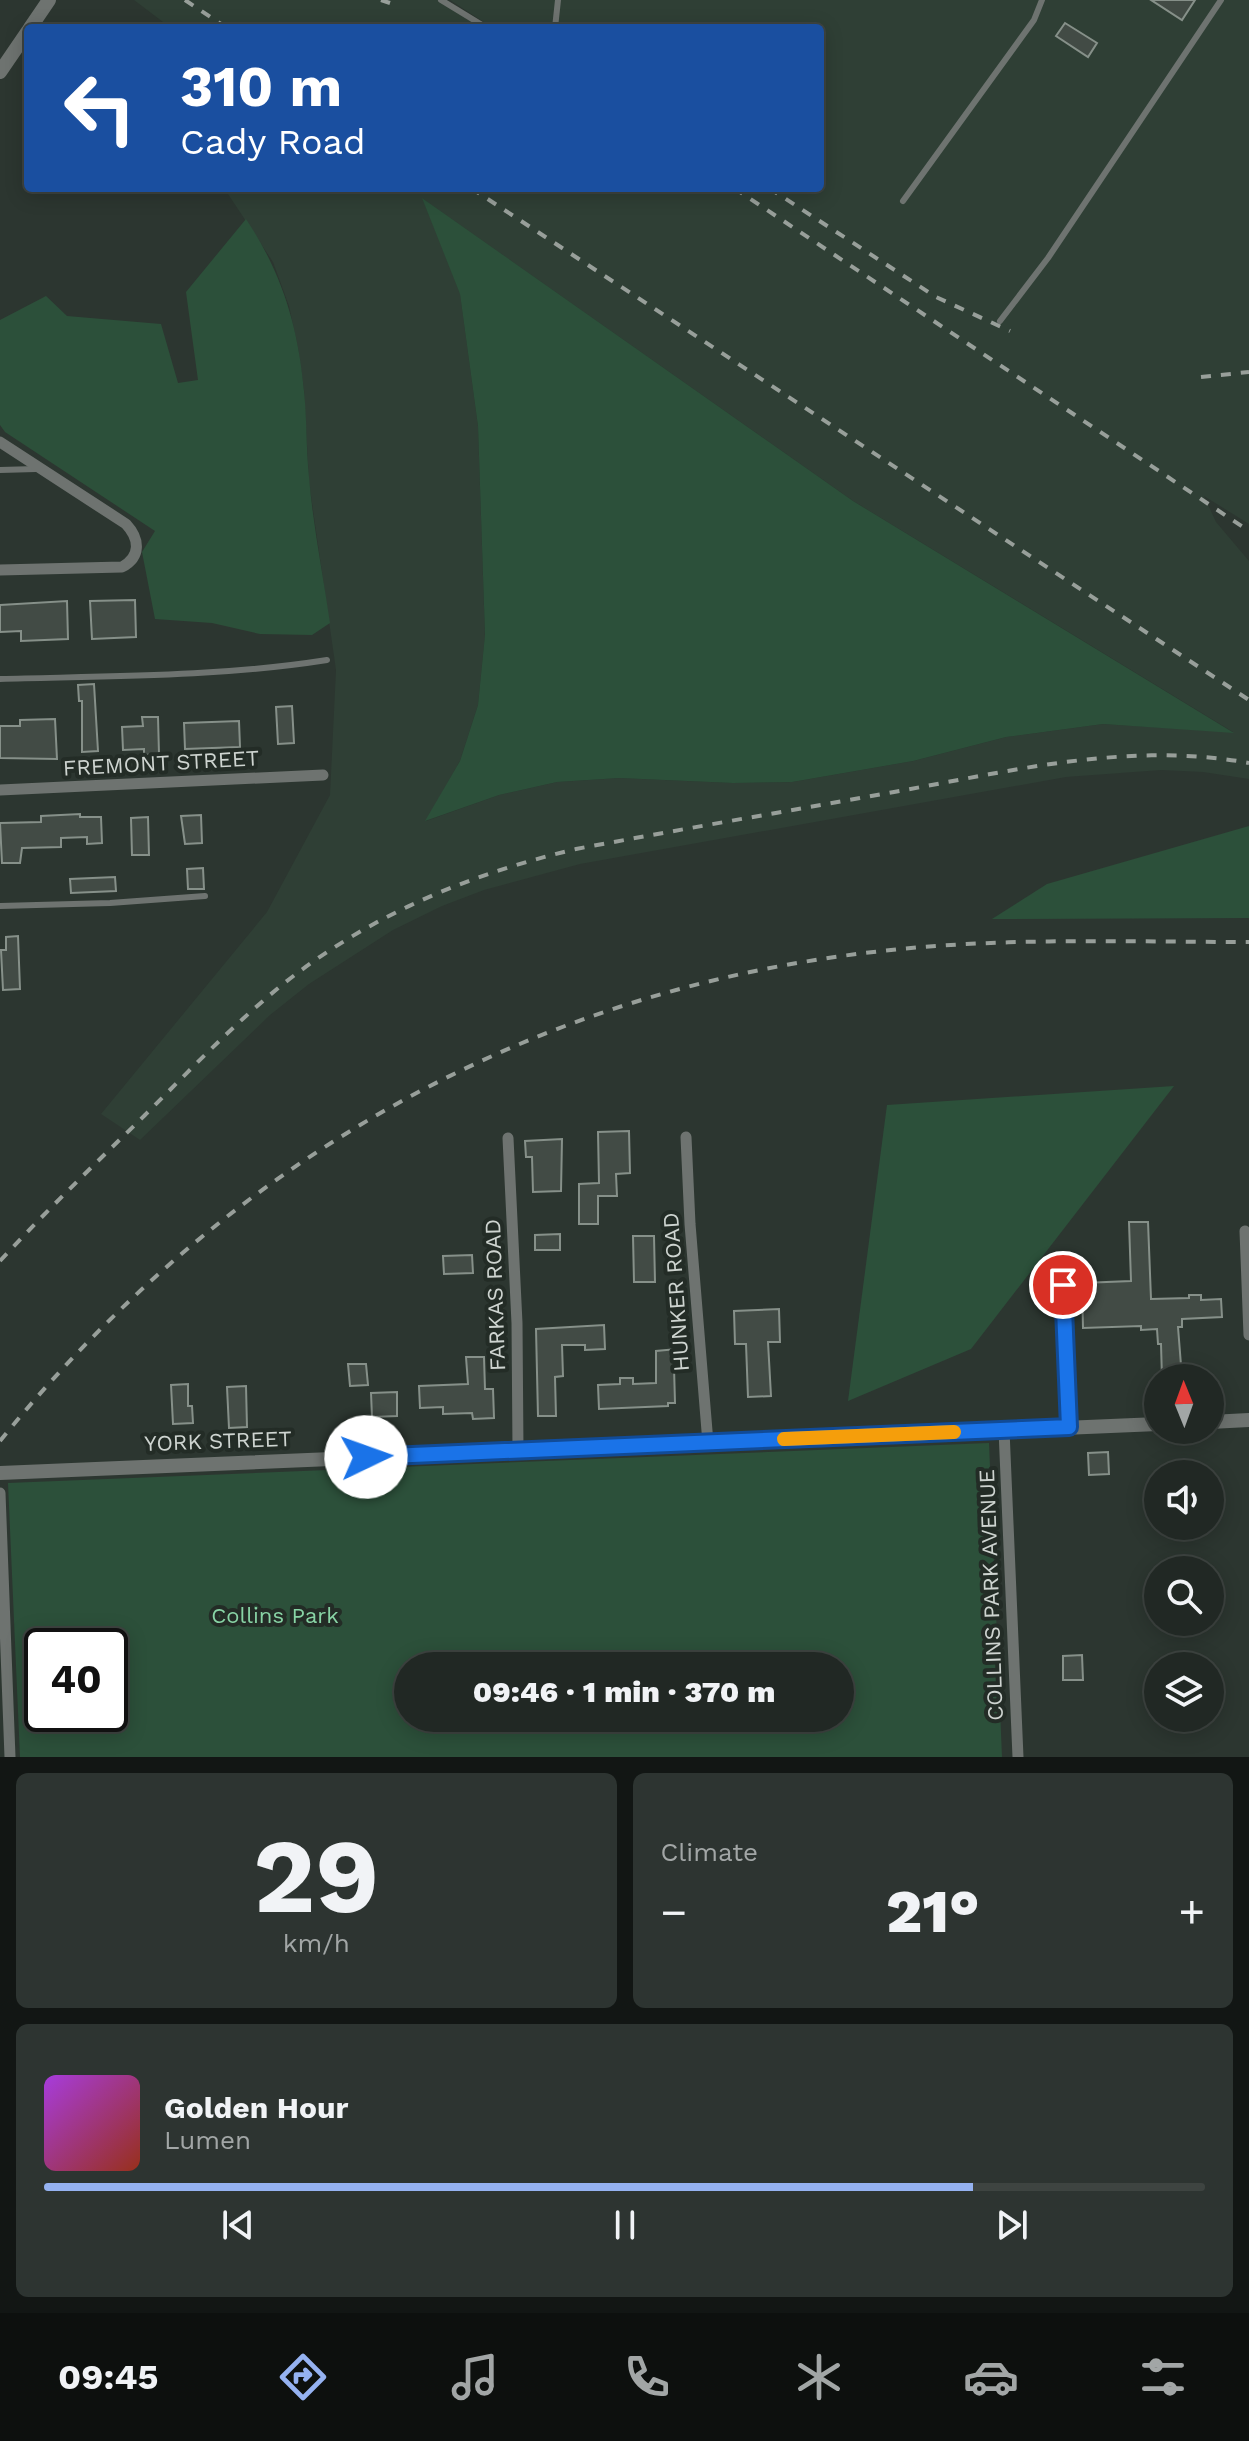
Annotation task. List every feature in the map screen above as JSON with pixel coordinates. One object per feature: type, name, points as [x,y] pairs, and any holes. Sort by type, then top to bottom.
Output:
[{"type":"street","points":[[33,24],[49,0]]},
{"type":"street","points":[[0,72],[24,37]]},
{"type":"street","points":[[0,442],[126,524],[136,540],[136,554],[132,562],[122,567],[0,570]]},
{"type":"street","name":"FREMONT STREET","points":[[0,790],[323,775]]},
{"type":"street","name":"HUNKER ROAD","points":[[686,1137],[708,1443]]},
{"type":"street","name":"FARKAS ROAD","points":[[508,1138],[517,1323],[518,1450]]},
{"type":"street","points":[[1245,1231],[1249,1335]]},
{"type":"street","points":[[1063,1285],[1069,1427]]},
{"type":"street","points":[[1224,1421],[1249,1420]]},
{"type":"street","name":"YORK STREET","points":[[0,1473],[1144,1424]]},
{"type":"street","name":"COLLINS PARK AVENUE","points":[[1004,1430],[1018,1757]]},
{"type":"street","points":[[0,1495],[10,1757]]},
{"type":"lane","points":[[441,0],[480,24]]},
{"type":"lane","points":[[555,24],[558,0]]},
{"type":"lane","points":[[903,201],[1034,20],[1042,0]]},
{"type":"lane","points":[[1000,321],[1048,258],[1221,0]]},
{"type":"lane","points":[[0,470],[41,469]]},
{"type":"lane","points":[[0,679],[182,674],[327,660]]},
{"type":"lane","points":[[0,906],[205,896]]},
{"type":"shaded area","points":[[134,0],[441,0],[480,24],[166,24]]},
{"type":"shaded area","points":[[450,0],[1249,0],[1249,524],[1204,496],[1216,522],[1249,561],[1249,779],[1161,770],[1066,777],[580,864],[484,890],[393,930],[309,984],[270,1015],[140,1140],[101,1114],[267,912],[330,795],[336,670],[309,482],[304,390],[298,348],[289,306],[273,262],[227,192],[824,192],[824,24],[487,24]],"holes":[[[423,199],[853,501],[1233,732],[1103,724],[1006,737],[913,761],[792,782],[619,778],[557,782],[499,795],[426,821],[460,761],[478,705],[485,636],[478,426],[460,293]]]},
{"type":"green space","points":[[422,198],[853,501],[1234,733],[1103,724],[1006,737],[913,761],[792,782],[619,778],[557,782],[499,795],[425,821],[460,761],[478,705],[485,635],[478,426],[460,294]]},
{"type":"green space","points":[[246,219],[279,280],[293,322],[301,367],[311,495],[330,623],[312,635],[260,634],[212,623],[155,619],[142,552],[155,531],[5,432],[0,425],[0,320],[46,296],[67,316],[161,324],[178,383],[198,380],[186,292]]},
{"type":"green space","points":[[1249,826],[1249,918],[992,919],[1047,884]]},
{"type":"green space","points":[[1174,1086],[971,1349],[848,1401],[887,1105]]},
{"type":"green space","name":"Collins Park","points":[[989,1443],[1002,1757],[20,1757],[8,1483]]},
{"type":"building","points":[[1151,0],[1195,0],[1182,20]]},
{"type":"building","points":[[1065,23],[1097,43],[1088,57],[1056,36]]},
{"type":"building","points":[[135,600],[136,637],[92,639],[90,601]]},
{"type":"building","points":[[67,601],[68,639],[21,641],[21,631],[0,632],[0,605]]},
{"type":"building","points":[[94,684],[98,751],[82,752],[82,701],[79,701],[78,685]]},
{"type":"building","points":[[292,706],[294,743],[278,744],[276,707]]},
{"type":"building","points":[[142,717],[158,717],[159,754],[144,755],[144,749],[123,750],[122,727],[143,726]]},
{"type":"building","points":[[55,719],[57,759],[0,758],[0,726],[20,726],[20,720]]},
{"type":"building","points":[[239,721],[240,747],[185,749],[184,723]]},
{"type":"building","points":[[80,814],[80,817],[101,817],[102,843],[87,844],[87,837],[61,838],[61,847],[22,848],[20,863],[2,863],[0,823],[41,822],[41,816]]},
{"type":"building","points":[[201,815],[202,843],[185,844],[181,816]]},
{"type":"building","points":[[148,817],[149,855],[132,855],[131,818]]},
{"type":"building","points":[[203,868],[204,889],[188,889],[187,869]]},
{"type":"building","points":[[115,877],[116,891],[71,893],[70,879]]},
{"type":"building","points":[[18,936],[20,989],[3,990],[1,950],[6,950],[6,937]]},
{"type":"building","points":[[629,1131],[630,1173],[616,1174],[617,1196],[598,1196],[598,1224],[579,1224],[579,1184],[599,1183],[598,1132]]},
{"type":"building","points":[[562,1139],[561,1191],[533,1192],[532,1157],[526,1157],[525,1141]]},
{"type":"building","points":[[1129,1222],[1148,1222],[1151,1299],[1201,1295],[1201,1300],[1221,1299],[1222,1317],[1182,1319],[1182,1327],[1178,1327],[1181,1364],[1162,1364],[1157,1329],[1141,1330],[1141,1326],[1083,1328],[1082,1283],[1131,1281]]},
{"type":"building","points":[[560,1234],[560,1250],[535,1250],[535,1235]]},
{"type":"building","points":[[633,1236],[654,1236],[655,1282],[634,1282]]},
{"type":"building","points":[[472,1255],[473,1273],[444,1274],[443,1256]]},
{"type":"building","points":[[779,1309],[780,1342],[768,1342],[771,1396],[748,1397],[746,1344],[735,1344],[734,1311]]},
{"type":"building","points":[[604,1325],[605,1349],[585,1350],[585,1345],[562,1345],[563,1376],[555,1377],[556,1416],[538,1416],[536,1329]]},
{"type":"building","points":[[677,1349],[675,1403],[668,1403],[668,1406],[599,1409],[598,1385],[620,1384],[620,1378],[633,1378],[633,1384],[656,1383],[656,1351]]},
{"type":"building","points":[[466,1357],[484,1357],[485,1389],[493,1389],[494,1418],[473,1419],[472,1413],[443,1414],[443,1407],[420,1408],[419,1386],[468,1384]]},
{"type":"building","points":[[348,1364],[366,1364],[368,1385],[350,1386]]},
{"type":"building","points":[[188,1384],[188,1406],[192,1406],[193,1423],[173,1424],[171,1385]]},
{"type":"building","points":[[246,1386],[247,1427],[229,1428],[227,1387]]},
{"type":"building","points":[[397,1392],[397,1416],[372,1417],[371,1393]]},
{"type":"building","points":[[1108,1452],[1109,1474],[1089,1475],[1088,1453]]},
{"type":"building","points":[[1082,1655],[1083,1680],[1063,1680],[1063,1656]]},
{"type":"railway","points":[[185,0],[221,24]]},
{"type":"railway","points":[[381,0],[390,3]]},
{"type":"railway","points":[[477,192],[1249,700]]},
{"type":"railway","points":[[740,192],[1249,531]]},
{"type":"railway","points":[[775,192],[936,297],[1010,331]]},
{"type":"railway","points":[[1201,377],[1249,372]]},
{"type":"railway","points":[[0,1261],[210,1050],[277,989],[345,940],[456,886],[576,849],[1071,761],[1160,755],[1249,763]]},
{"type":"railway","points":[[0,1441],[88,1342],[183,1253],[284,1175],[392,1107],[505,1050],[625,1005],[751,972],[882,951],[1020,942],[1249,942]]},
{"type":"slow traffic","points":[[784,1439],[954,1432]]},
{"type":"route","points":[[366,1457],[1069,1427],[1063,1285]]}]
